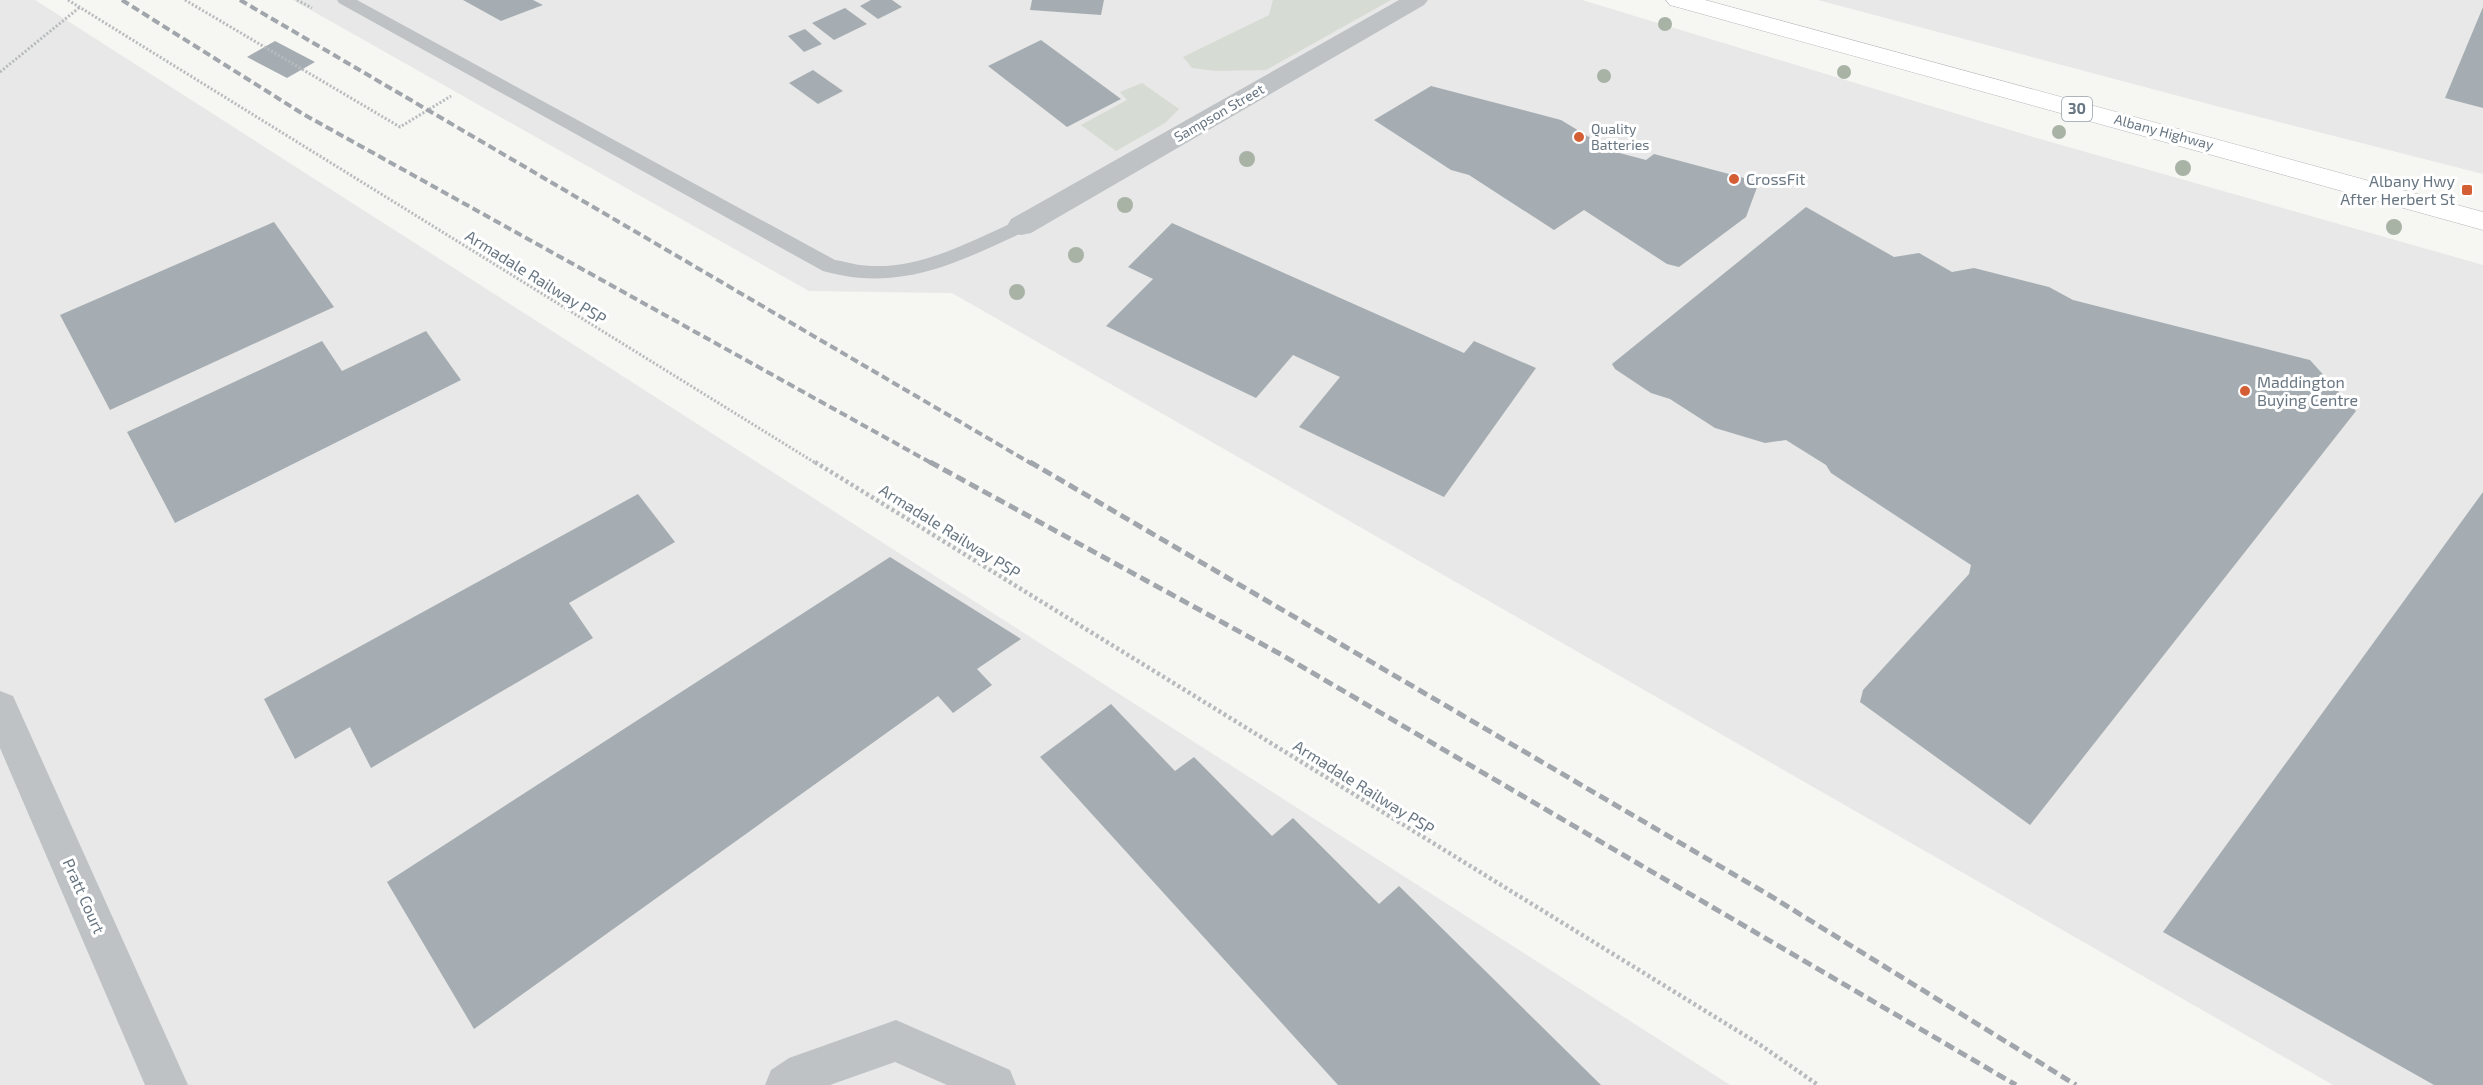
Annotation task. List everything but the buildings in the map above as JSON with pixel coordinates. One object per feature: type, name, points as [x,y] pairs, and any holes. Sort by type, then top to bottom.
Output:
[{"type":"highway","name":"Albany Highway","points":[[1678,0],[2481,219]]},
{"type":"street","name":"Sampson Street","points":[[1021,226],[1416,0]]},
{"type":"street","name":"Pratt Court","points":[[0,707],[167,1085]]},
{"type":"street","points":[[786,1085],[804,1073],[896,1041],[995,1085]]},
{"type":"lane","points":[[345,0],[830,266],[873,273],[918,268],[1021,226]]},
{"type":"path","name":"Armadale Railway PSP","points":[[68,0],[1759,1044],[1818,1085]]},
{"type":"path","points":[[185,0],[400,127],[460,91]]},
{"type":"path","points":[[0,72],[80,7]]},
{"type":"shaded area","points":[[0,0],[35,0],[1730,1085],[0,1085]]},
{"type":"shaded area","points":[[293,0],[1582,0],[2033,137],[2483,265],[2483,1085],[2333,1085],[952,293],[809,291]]},
{"type":"shaded area","points":[[1273,0],[1391,0],[1266,70],[1216,71],[1192,68],[1183,57],[1269,15]]},
{"type":"shaded area","points":[[1818,0],[2483,0],[2483,174],[2220,107]]},
{"type":"shaded area","points":[[1142,83],[1179,109],[1165,123],[1116,151],[1081,125],[1127,100],[1120,92]]},
{"type":"railway","points":[[122,0],[303,114],[933,464]]},
{"type":"railway","points":[[240,0],[1032,464]]},
{"type":"railway","points":[[930,462],[1282,655],[2016,1085]]},
{"type":"railway","points":[[1030,462],[1769,895],[2076,1085]]},
{"type":"place","name":"Quality Batteries","points":[[1579,137]]},
{"type":"place","name":"CrossFit","points":[[1734,179]]},
{"type":"place","name":"Albany Hwy After Herbert St","points":[[2467,190]]},
{"type":"place","name":"Maddington Buying Centre","points":[[2245,391]]}]
